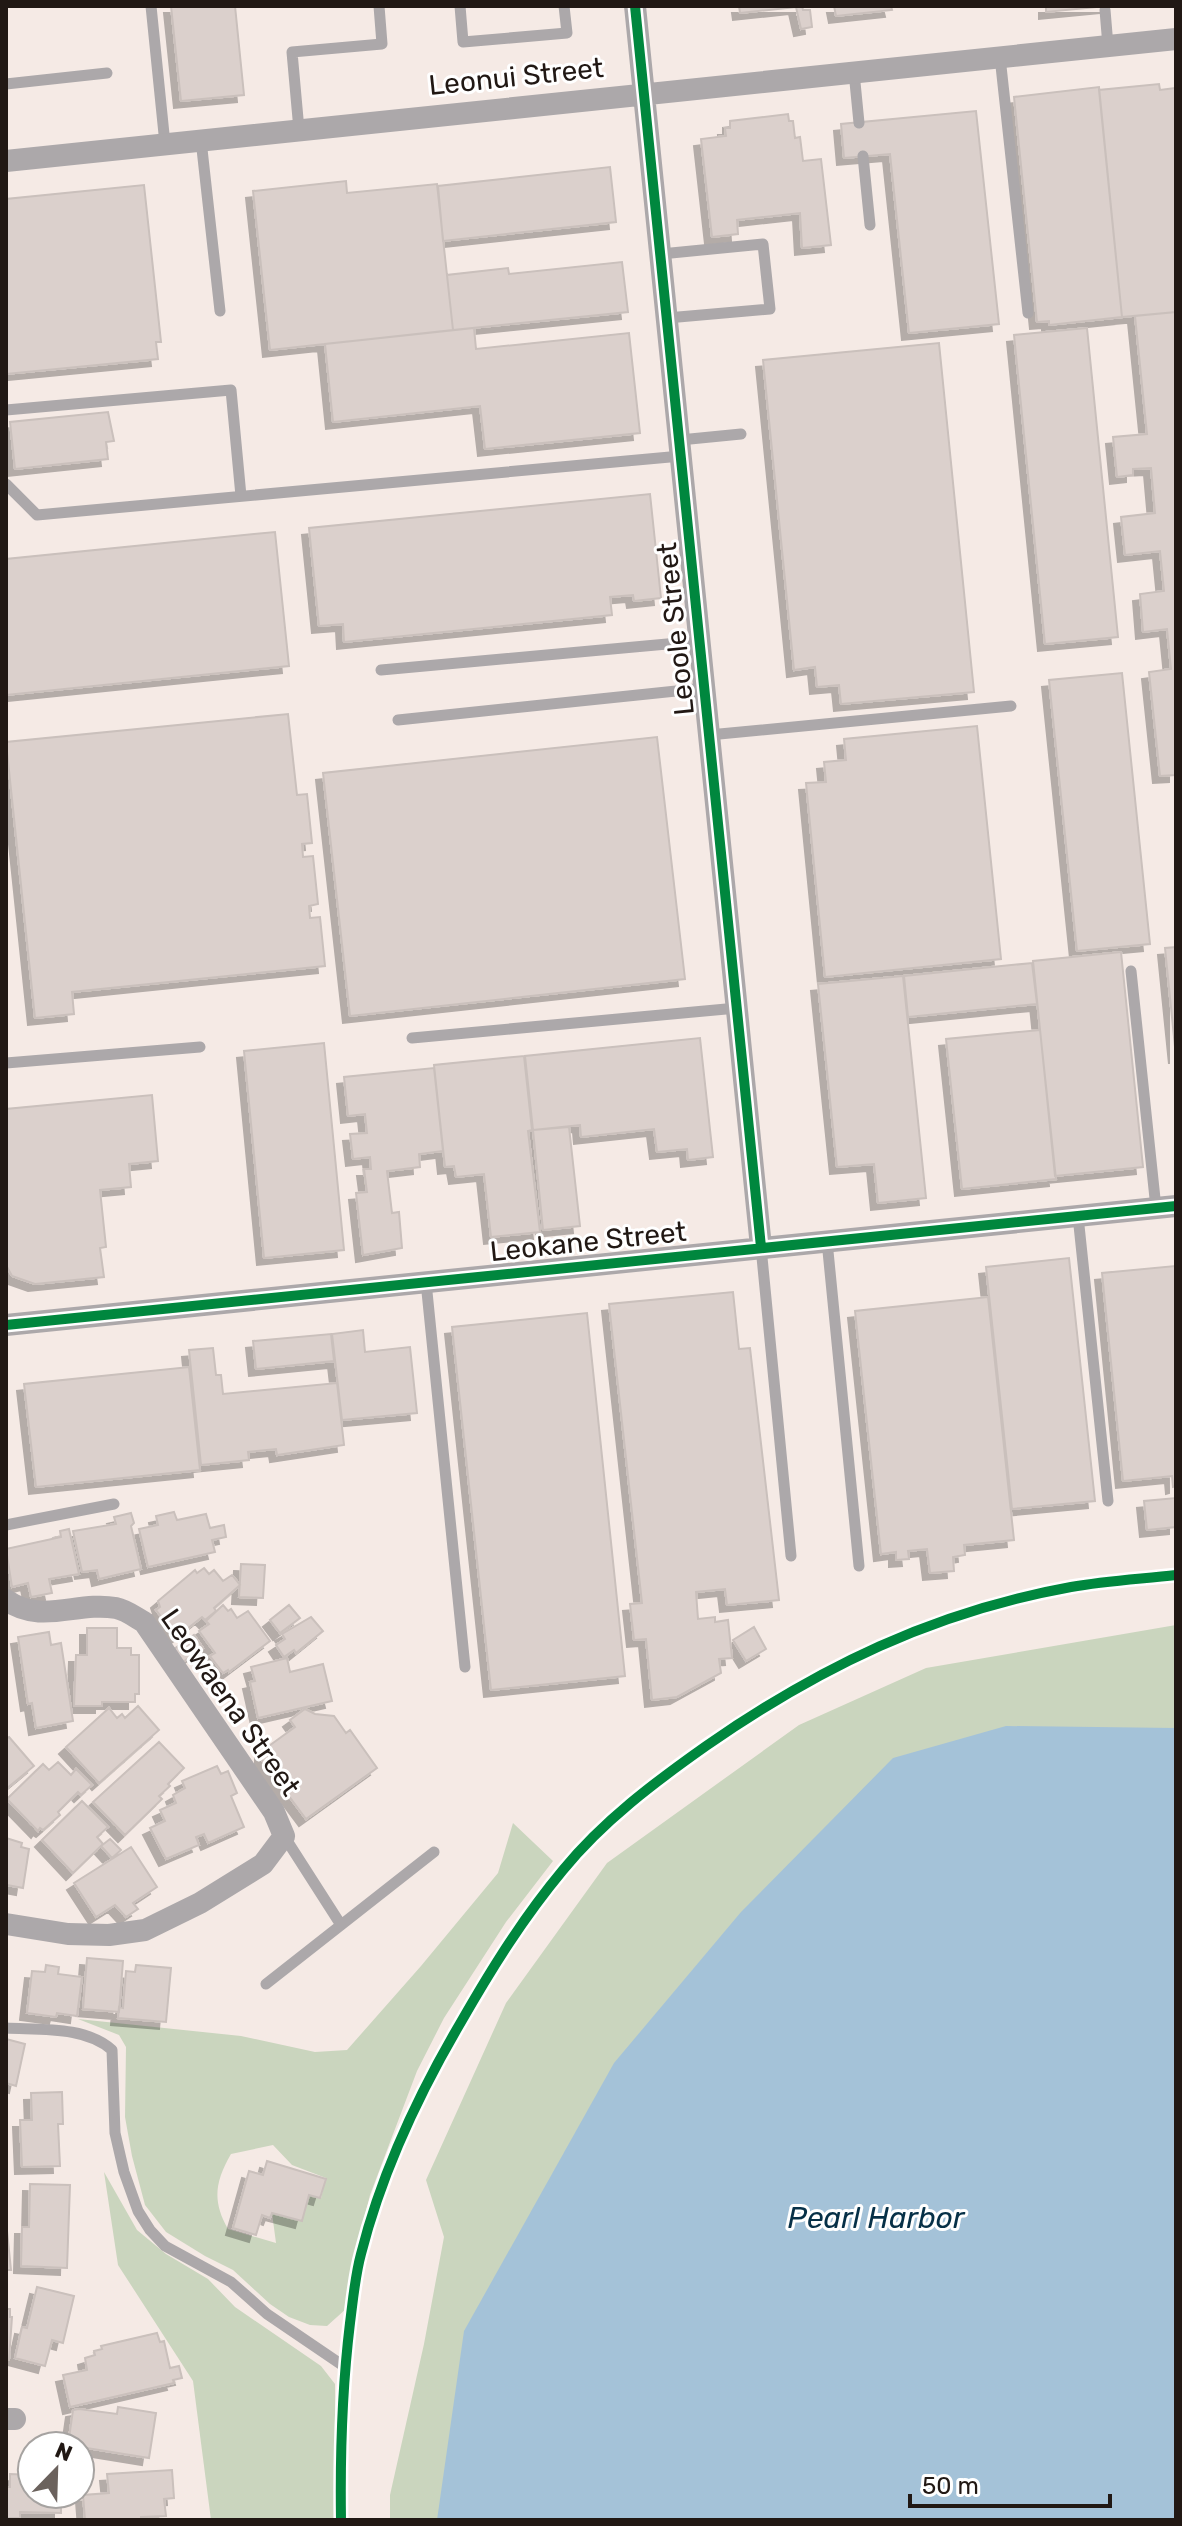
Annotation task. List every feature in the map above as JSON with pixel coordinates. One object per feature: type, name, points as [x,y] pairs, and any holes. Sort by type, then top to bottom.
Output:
[{"type":"street","name":"Leoole Street","points":[[635,6],[761,1247]]},
{"type":"street","name":"Leonui Street","points":[[6,161],[1176,39]]},
{"type":"street","name":"Leokane Street","points":[[6,1325],[1166,1207]]},
{"type":"street","name":"Leowaena Street","points":[[6,1600],[20,1610],[39,1613],[115,1608],[144,1622],[274,1812],[284,1836],[263,1864],[200,1903],[145,1930],[82,1935],[6,1924]]},
{"type":"lane","points":[[151,6],[165,144]]},
{"type":"lane","points":[[299,130],[292,52],[382,44],[379,6]]},
{"type":"lane","points":[[460,6],[463,42],[567,33],[564,6]]},
{"type":"lane","points":[[1105,10],[1108,46]]},
{"type":"lane","points":[[1000,57],[1028,313]]},
{"type":"lane","points":[[854,72],[859,123]]},
{"type":"lane","points":[[6,84],[107,73]]},
{"type":"lane","points":[[201,140],[220,311]]},
{"type":"lane","points":[[863,156],[870,225]]},
{"type":"lane","points":[[661,254],[763,244],[770,309],[667,318]]},
{"type":"lane","points":[[6,410],[231,390],[241,496]]},
{"type":"lane","points":[[6,484],[37,515],[681,448],[741,434]]},
{"type":"lane","points":[[381,670],[700,641]]},
{"type":"lane","points":[[398,720],[705,688]]},
{"type":"lane","points":[[709,735],[1011,706]]},
{"type":"lane","points":[[1131,971],[1166,1207]]},
{"type":"lane","points":[[412,1038],[737,1008]]},
{"type":"lane","points":[[6,1063],[200,1047]]},
{"type":"lane","points":[[1078,1216],[1108,1501]]},
{"type":"lane","points":[[827,1241],[859,1566]]},
{"type":"lane","points":[[761,1247],[791,1556]]},
{"type":"lane","points":[[426,1282],[465,1667]]},
{"type":"lane","points":[[6,1525],[114,1504]]},
{"type":"lane","points":[[284,1836],[341,1925]]},
{"type":"lane","points":[[266,1984],[434,1852]]},
{"type":"lane","points":[[6,2028],[84,2034],[112,2050],[115,2133],[138,2211],[150,2230],[165,2246],[231,2282],[267,2314],[345,2367]]},
{"type":"green space","points":[[1176,1625],[1176,1805],[490,2520],[390,2520],[390,2495],[444,2237],[426,2180],[506,2003],[607,1863],[799,1725],[926,1668]]},
{"type":"green space","points":[[513,1823],[553,1861],[506,1922],[444,2018],[417,2071],[370,2195],[356,2251],[347,2308],[327,2326],[310,2325],[289,2317],[233,2270],[166,2232],[145,2205],[125,2117],[126,2047],[119,2035],[78,2019],[241,2036],[315,2052],[347,2050],[498,1873]],"holes":[[[273,2145],[292,2165],[326,2178],[321,2198],[309,2195],[302,2221],[272,2213],[276,2243],[228,2229],[219,2209],[218,2192],[231,2154]]]},
{"type":"green space","points":[[104,2172],[137,2230],[166,2254],[208,2279],[235,2307],[321,2366],[335,2384],[335,2520],[211,2520],[193,2381],[118,2265]]},
{"type":"water","name":"Pearl Harbor","points":[[1006,1726],[1176,1728],[1176,2520],[437,2520],[464,2331],[614,2063],[741,1912],[893,1758]]},
{"type":"building","points":[[171,6],[235,6],[244,95],[181,101]]},
{"type":"building","points":[[739,6],[802,6],[803,10],[810,10],[812,27],[801,29],[796,7],[740,13]]},
{"type":"building","points":[[834,6],[891,6],[892,10],[836,16]]},
{"type":"building","points":[[1046,6],[1107,6],[1046,12]]},
{"type":"building","points":[[1159,84],[1160,90],[1176,88],[1176,312],[1122,317],[1099,90]]},
{"type":"building","points":[[1099,87],[1122,317],[1049,325],[1049,321],[1037,322],[1014,97]]},
{"type":"building","points":[[976,111],[999,324],[909,333],[890,154],[844,158],[841,124]]},
{"type":"building","points":[[788,114],[789,121],[793,121],[795,138],[800,137],[803,161],[821,159],[831,245],[802,248],[800,213],[737,220],[738,234],[712,237],[701,139],[726,136],[725,128],[730,128],[730,121]]},
{"type":"building","points":[[610,167],[616,222],[443,241],[438,186]]},
{"type":"building","points":[[346,181],[347,193],[437,184],[453,330],[270,350],[253,191]]},
{"type":"building","points":[[144,185],[161,342],[156,342],[158,359],[6,374],[6,199]]},
{"type":"building","points":[[622,262],[628,312],[453,330],[447,275],[508,268],[509,274]]},
{"type":"building","points":[[1176,312],[1176,775],[1160,776],[1149,672],[1171,669],[1167,629],[1143,632],[1140,594],[1164,591],[1160,551],[1125,555],[1121,517],[1155,513],[1151,468],[1133,469],[1133,475],[1117,477],[1113,437],[1147,434],[1135,316]]},
{"type":"building","points":[[474,328],[476,349],[629,333],[640,433],[485,449],[480,406],[333,422],[325,344]]},
{"type":"building","points":[[1087,328],[1118,637],[1045,644],[1014,335]]},
{"type":"building","points":[[939,343],[974,692],[841,704],[839,685],[817,687],[815,667],[794,670],[763,360]]},
{"type":"building","points":[[108,412],[114,441],[106,442],[108,459],[15,469],[10,422]]},
{"type":"building","points":[[650,494],[661,598],[634,601],[633,595],[610,597],[612,615],[344,642],[343,624],[319,626],[309,528]]},
{"type":"building","points":[[275,532],[289,666],[6,695],[6,559]]},
{"type":"building","points":[[1122,673],[1150,944],[1077,951],[1049,680]]},
{"type":"building","points":[[288,714],[297,795],[307,794],[312,843],[302,844],[303,857],[313,856],[318,904],[309,906],[310,918],[320,917],[325,966],[72,992],[74,1014],[35,1018],[6,742]]},
{"type":"building","points":[[977,726],[1001,959],[825,977],[806,783],[826,782],[824,762],[846,760],[844,739]]},
{"type":"building","points":[[657,737],[685,979],[350,1016],[323,773]]},
{"type":"building","points":[[1176,947],[1176,1057],[1165,948]]},
{"type":"building","points":[[1121,952],[1143,1167],[1055,1176],[1033,961]]},
{"type":"building","points":[[1032,963],[1037,1004],[908,1017],[904,976]]},
{"type":"building","points":[[903,976],[926,1198],[878,1203],[874,1164],[837,1167],[818,984]]},
{"type":"building","points":[[1040,1030],[1056,1179],[962,1189],[946,1039]]},
{"type":"building","points":[[700,1038],[713,1157],[688,1160],[687,1149],[657,1152],[654,1129],[581,1137],[580,1125],[533,1130],[525,1056]]},
{"type":"building","points":[[324,1043],[344,1250],[264,1258],[244,1051]]},
{"type":"building","points":[[524,1056],[532,1130],[528,1131],[540,1232],[491,1237],[484,1174],[456,1177],[454,1166],[445,1167],[434,1065]]},
{"type":"building","points":[[434,1068],[443,1151],[419,1154],[420,1167],[387,1171],[392,1213],[399,1212],[402,1248],[363,1255],[356,1193],[367,1192],[364,1169],[371,1169],[370,1157],[353,1159],[350,1134],[367,1133],[365,1114],[348,1116],[344,1077]]},
{"type":"building","points":[[152,1095],[158,1161],[129,1164],[131,1187],[100,1190],[106,1247],[100,1248],[104,1277],[35,1284],[12,1276],[6,1265],[6,1109]]},
{"type":"building","points":[[569,1127],[580,1226],[543,1230],[533,1130]]},
{"type":"building","points":[[1069,1258],[1095,1501],[1012,1509],[986,1267]]},
{"type":"building","points":[[1175,1266],[1176,1486],[1173,1487],[1172,1476],[1123,1481],[1102,1273]]},
{"type":"building","points":[[733,1292],[739,1349],[750,1348],[779,1600],[727,1605],[725,1589],[696,1592],[698,1619],[715,1617],[715,1622],[728,1620],[732,1658],[719,1659],[721,1673],[677,1697],[652,1700],[646,1639],[634,1640],[630,1604],[642,1603],[609,1304]]},
{"type":"building","points":[[988,1297],[1014,1540],[964,1545],[965,1555],[953,1557],[954,1571],[930,1573],[927,1549],[908,1551],[909,1559],[896,1560],[896,1552],[881,1554],[855,1311]]},
{"type":"building","points":[[587,1313],[625,1676],[491,1690],[452,1327]]},
{"type":"building","points":[[363,1330],[365,1352],[410,1347],[417,1413],[342,1420],[332,1334]]},
{"type":"building","points":[[331,1334],[334,1361],[256,1369],[253,1341]]},
{"type":"building","points":[[213,1348],[216,1375],[221,1375],[223,1394],[337,1383],[344,1445],[277,1455],[276,1449],[248,1452],[249,1460],[201,1465],[189,1350]]},
{"type":"building","points":[[189,1367],[200,1470],[36,1487],[24,1384]]},
{"type":"building","points":[[1176,1498],[1176,1527],[1147,1530],[1144,1501]]},
{"type":"building","points":[[174,1512],[177,1520],[206,1514],[210,1528],[224,1525],[226,1537],[212,1540],[215,1552],[148,1567],[139,1529],[158,1525],[156,1516]]},
{"type":"building","points":[[131,1513],[141,1569],[99,1579],[97,1570],[82,1572],[73,1531],[116,1524],[114,1517]]},
{"type":"building","points":[[69,1529],[79,1574],[49,1579],[52,1593],[31,1597],[28,1583],[12,1587],[6,1549],[61,1537],[60,1531]]},
{"type":"building","points":[[241,1564],[265,1565],[263,1598],[239,1597]]},
{"type":"building","points":[[204,1568],[209,1574],[214,1570],[223,1581],[232,1575],[240,1585],[214,1608],[216,1611],[205,1620],[202,1617],[177,1637],[156,1610],[160,1607],[158,1601],[195,1570],[197,1573]]},
{"type":"building","points":[[223,1605],[228,1611],[231,1609],[237,1618],[248,1611],[270,1641],[229,1672],[223,1673],[210,1656],[215,1653],[199,1631],[209,1624],[206,1621]]},
{"type":"building","points":[[289,1605],[300,1618],[280,1633],[270,1620]]},
{"type":"building","points":[[311,1617],[323,1631],[296,1653],[294,1650],[284,1657],[276,1645],[285,1639],[282,1634]]},
{"type":"building","points":[[754,1627],[766,1649],[746,1661],[733,1640]]},
{"type":"building","points":[[87,1628],[117,1628],[117,1648],[131,1648],[131,1655],[139,1655],[139,1694],[135,1694],[135,1702],[74,1706],[76,1655],[87,1655]]},
{"type":"building","points":[[49,1632],[51,1645],[61,1643],[73,1721],[36,1728],[32,1703],[28,1704],[18,1637]]},
{"type":"building","points":[[194,1635],[203,1648],[183,1662],[174,1649]]},
{"type":"building","points":[[287,1658],[290,1672],[323,1664],[332,1701],[258,1718],[250,1682],[255,1681],[251,1667]]},
{"type":"building","points":[[138,1706],[159,1730],[99,1783],[66,1747],[109,1708],[117,1718],[122,1714],[125,1718]]},
{"type":"building","points":[[305,1709],[315,1714],[334,1716],[346,1733],[350,1730],[377,1768],[306,1819],[262,1760],[262,1751],[295,1727],[290,1720]]},
{"type":"building","points":[[9,1737],[34,1766],[6,1789],[6,1739]]},
{"type":"building","points":[[159,1742],[184,1768],[159,1796],[162,1799],[125,1835],[93,1802]]},
{"type":"building","points":[[58,1762],[71,1775],[76,1769],[92,1785],[81,1795],[78,1792],[58,1812],[60,1815],[38,1831],[7,1799],[43,1764],[49,1770]]},
{"type":"building","points":[[217,1766],[221,1774],[228,1771],[237,1793],[231,1796],[244,1827],[208,1843],[204,1834],[196,1837],[199,1845],[166,1859],[150,1828],[165,1821],[160,1810],[176,1803],[173,1795],[185,1788],[182,1781]]},
{"type":"building","points":[[82,1801],[108,1827],[97,1837],[103,1844],[73,1873],[42,1840]]},
{"type":"building","points":[[6,1838],[29,1849],[23,1888],[7,1885],[6,1893]]},
{"type":"building","points":[[110,1839],[121,1850],[112,1858],[101,1846]]},
{"type":"building","points":[[131,1847],[157,1887],[133,1903],[138,1909],[126,1917],[115,1905],[96,1917],[74,1883]]},
{"type":"building","points":[[87,1958],[123,1961],[119,2012],[83,2009]]},
{"type":"building","points":[[46,1965],[59,1967],[58,1974],[82,1977],[77,2016],[27,2013],[32,1971],[45,1972]]},
{"type":"building","points":[[136,1965],[171,1968],[166,2022],[118,2018],[119,2007],[123,2008],[126,1971],[135,1972]]},
{"type":"building","points":[[6,2039],[25,2044],[16,2086],[6,2083]]},
{"type":"building","points":[[62,2092],[63,2124],[58,2124],[60,2166],[22,2167],[20,2120],[32,2120],[31,2093]]},
{"type":"building","points":[[267,2161],[326,2179],[320,2198],[309,2195],[302,2221],[272,2213],[270,2218],[262,2215],[256,2235],[233,2228],[249,2171],[263,2175]]},
{"type":"building","points":[[30,2184],[70,2185],[67,2268],[21,2266],[22,2227],[29,2227]]},
{"type":"building","points":[[6,2221],[11,2270],[6,2270]]},
{"type":"building","points":[[37,2287],[74,2296],[63,2343],[52,2340],[45,2366],[15,2358],[22,2327],[27,2328]]},
{"type":"building","points":[[6,2309],[10,2309],[12,2317],[9,2360],[6,2360]]},
{"type":"building","points":[[157,2333],[160,2342],[164,2341],[170,2368],[179,2366],[182,2378],[173,2380],[174,2383],[70,2407],[63,2375],[87,2370],[85,2358],[95,2355],[94,2351],[102,2349],[101,2346]]},
{"type":"building","points":[[118,2407],[156,2413],[149,2458],[96,2449],[96,2430],[70,2430],[73,2410],[117,2414]]},
{"type":"building","points":[[172,2470],[174,2498],[164,2499],[166,2516],[141,2517],[141,2520],[85,2520],[84,2510],[96,2510],[96,2494],[109,2493],[107,2474]]},
{"type":"building","points":[[10,2474],[16,2474],[16,2510],[61,2510],[61,2513],[20,2512],[20,2518],[6,2518],[6,2487],[10,2487]]},
{"type":"cycle path","points":[[635,6],[761,1247]]},
{"type":"cycle path","points":[[6,1325],[1176,1206]]},
{"type":"cycle path","points":[[341,2520],[342,2422],[354,2288],[379,2193],[416,2106],[473,2002],[521,1925],[579,1852],[630,1803],[706,1746],[792,1691],[880,1646],[925,1627],[1020,1598],[1084,1585],[1176,1575]]}]
